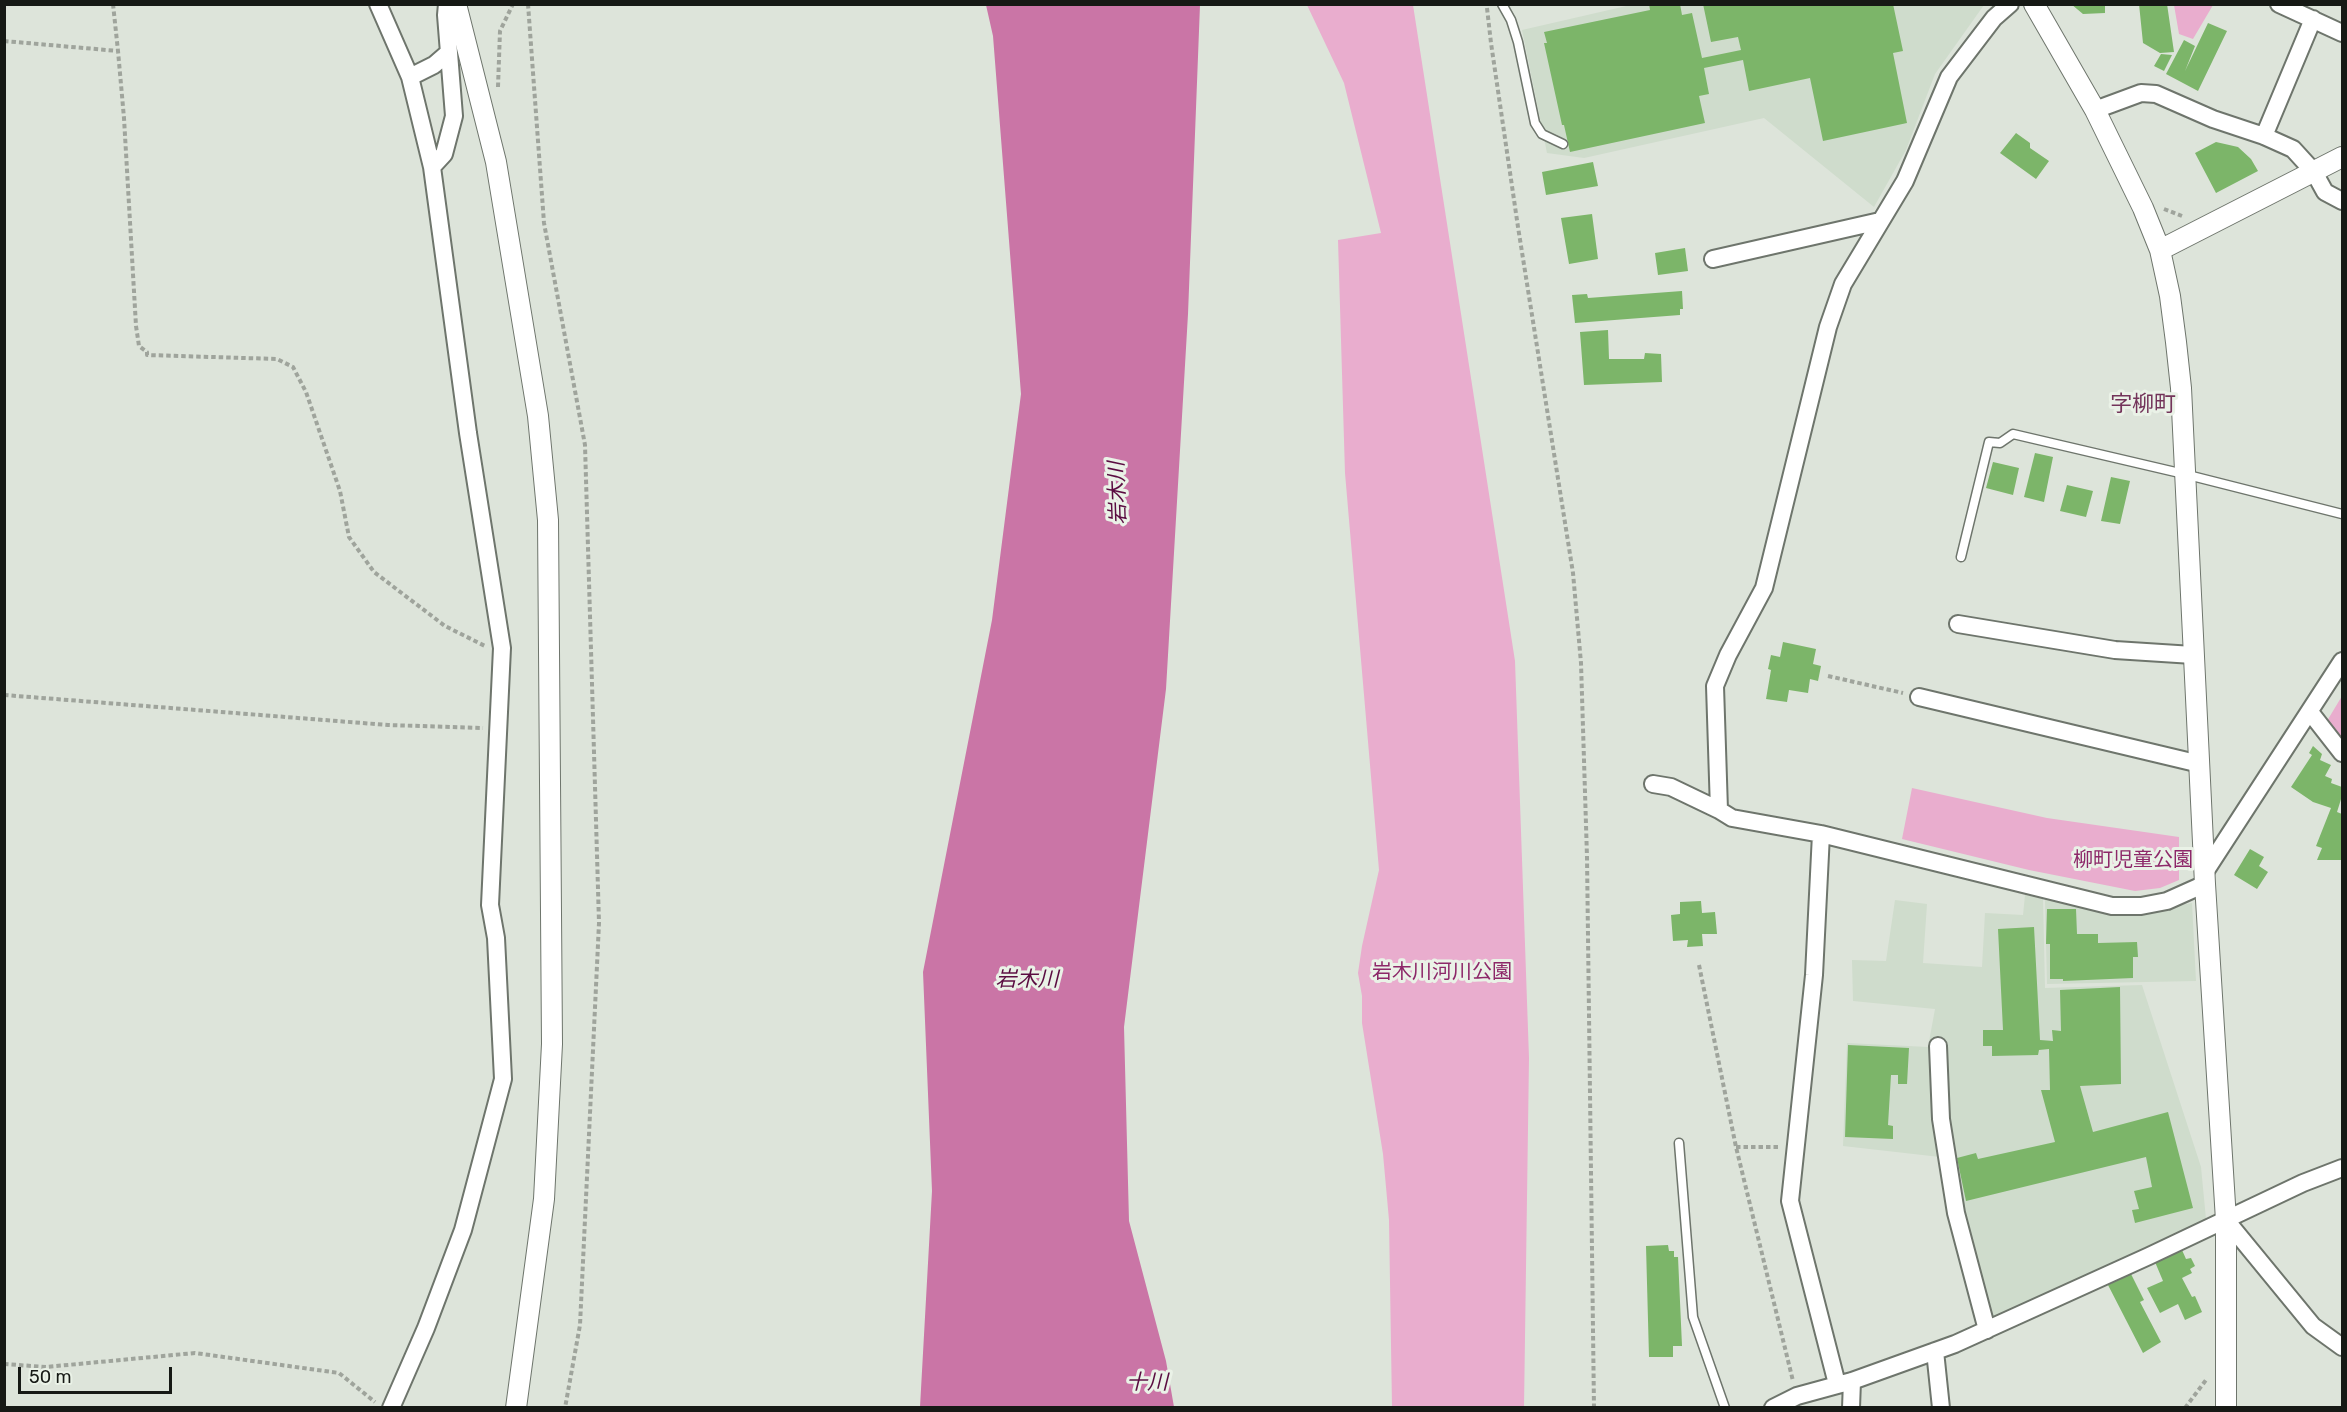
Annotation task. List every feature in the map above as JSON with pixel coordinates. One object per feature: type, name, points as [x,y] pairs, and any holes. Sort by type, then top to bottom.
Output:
[{"type":"street","points":[[378,4],[410,77],[432,167],[468,433],[502,654],[490,905],[496,938],[503,1079],[463,1230],[426,1328],[391,1407]]},
{"type":"street","points":[[432,167],[444,154],[454,116],[447,4]]},
{"type":"street","points":[[456,4],[496,162],[538,416],[548,520],[552,1044],[544,1199],[516,1407]]},
{"type":"street","points":[[1719,810],[1715,686],[1728,655],[1764,588],[1828,327],[1843,284],[1905,181],[1949,77],[1994,18],[2010,4]]},
{"type":"street","points":[[2034,4],[2095,110],[2143,208],[2160,250],[2170,296],[2181,387],[2205,878],[2226,1220],[2226,1407]]},
{"type":"street","points":[[2278,4],[2343,33]]},
{"type":"street","points":[[2264,136],[2313,20]]},
{"type":"street","points":[[410,77],[434,65],[449,52]]},
{"type":"street","points":[[2095,110],[2141,93],[2156,94],[2213,119],[2264,136],[2293,149],[2314,172],[2325,192],[2343,201]]},
{"type":"street","points":[[2160,250],[2343,157]]},
{"type":"street","points":[[1713,259],[1880,221]]},
{"type":"street","points":[[1958,624],[2115,650],[2193,655]]},
{"type":"street","points":[[1653,784],[1671,787],[1719,810],[1732,819],[1821,834],[2112,906],[2141,906],[2167,901],[2205,878],[2343,661]]},
{"type":"street","points":[[1919,697],[2200,764]]},
{"type":"street","points":[[2310,712],[2343,753]]},
{"type":"street","points":[[1821,834],[1814,975],[1790,1201],[1851,1407]]},
{"type":"street","points":[[1938,1046],[1941,1119],[1956,1213],[1987,1329]]},
{"type":"street","points":[[1773,1407],[1797,1396],[1935,1351],[2226,1220],[2302,1183],[2343,1168]]},
{"type":"street","points":[[2226,1220],[2313,1326],[2343,1347]]},
{"type":"street","points":[[1935,1351],[1941,1407]]},
{"type":"lane","points":[[1502,4],[1511,20],[1518,42],[1535,123],[1542,134],[1563,144]]},
{"type":"lane","points":[[1961,557],[1989,442],[2000,443],[2013,434],[2343,514]]},
{"type":"lane","points":[[1679,1143],[1693,1317],[1725,1407]]},
{"type":"path","points":[[113,4],[124,118],[139,346],[147,352],[147,355],[277,359],[293,367],[306,392],[340,492],[349,537],[374,572],[445,626],[502,654]]},
{"type":"path","points":[[498,91],[500,32],[513,4]]},
{"type":"path","points":[[528,4],[543,223],[585,445],[599,911],[580,1325],[565,1407]]},
{"type":"path","points":[[1487,4],[1518,227],[1573,573],[1581,663],[1587,858],[1594,1407]]},
{"type":"path","points":[[4,41],[118,51]]},
{"type":"path","points":[[2163,208],[2181,216],[2190,215]]},
{"type":"path","points":[[1828,676],[1919,697]]},
{"type":"path","points":[[4,695],[388,725],[498,728]]},
{"type":"path","points":[[1699,965],[1736,1146],[1797,1396]]},
{"type":"path","points":[[1736,1146],[1795,1147]]},
{"type":"path","points":[[4,1364],[46,1367],[195,1353],[339,1373],[382,1407]]},
{"type":"path","points":[[2185,1407],[2208,1377]]},
{"type":"shaded area","points":[[1635,4],[1984,5],[1935,74],[1906,150],[1874,207],[1764,118],[1584,158],[1547,153],[1522,30]]},
{"type":"shaded area","points":[[2025,895],[2043,899],[2045,988],[2142,985],[2201,1167],[2206,1219],[1988,1321],[1940,1157],[1843,1146],[1847,1043],[1928,1047],[1935,1009],[1853,1001],[1852,960],[1886,961],[1895,900],[1927,904],[1923,963],[1982,967],[1985,913],[2023,915]]},
{"type":"shaded area","points":[[2045,900],[2141,912],[2192,903],[2196,981],[2047,984]]},
{"type":"green space","name":"岩木川河川公園","points":[[1307,5],[1413,5],[1515,661],[1529,1058],[1524,1407],[1392,1407],[1389,1220],[1383,1154],[1362,1023],[1362,996],[1358,973],[1379,870],[1345,473],[1338,240],[1381,233],[1344,83]]},
{"type":"green space","points":[[2174,5],[2213,5],[2193,39],[2179,34]]},
{"type":"green space","points":[[2342,696],[2342,738],[2327,721]]},
{"type":"green space","name":"柳町児童公園","points":[[1912,788],[2047,818],[2179,837],[2179,880],[2160,888],[2135,891],[2029,870],[1902,839]]},
{"type":"water","name":"岩木川","points":[[986,5],[1200,5],[1188,314],[1166,689],[1124,1027],[1129,1221],[1166,1361],[1174,1407],[920,1407],[932,1191],[923,972],[992,620],[1021,394],[993,36]]},
{"type":"building","points":[[1649,4],[1680,4],[1682,15],[1692,13],[1702,58],[1741,50],[1738,37],[1711,42],[1703,4],[1893,4],[1903,51],[1893,53],[1907,123],[1823,141],[1810,78],[1749,91],[1743,60],[1704,68],[1709,94],[1699,96],[1705,123],[1570,152],[1544,43],[1547,43],[1544,32],[1650,10]]},
{"type":"building","points":[[2071,4],[2105,4],[2105,13],[2083,14]]},
{"type":"building","points":[[2139,4],[2167,4],[2174,52],[2160,53],[2143,43]]},
{"type":"building","points":[[2208,23],[2227,31],[2198,91],[2166,74],[2184,40],[2195,46],[2185,71]]},
{"type":"building","points":[[2161,54],[2172,55],[2164,71],[2154,66]]},
{"type":"building","points":[[2016,133],[2030,143],[2030,148],[2049,161],[2036,179],[2000,153]]},
{"type":"building","points":[[2216,142],[2238,147],[2251,159],[2258,171],[2216,193],[2195,153]]},
{"type":"building","points":[[1593,162],[1598,186],[1546,195],[1542,172]]},
{"type":"building","points":[[1592,214],[1598,259],[1569,264],[1561,218]]},
{"type":"building","points":[[1685,248],[1688,271],[1658,275],[1655,253]]},
{"type":"building","points":[[1682,291],[1683,309],[1680,309],[1680,315],[1575,323],[1572,295],[1587,294],[1588,298]]},
{"type":"building","points":[[1608,330],[1609,359],[1644,359],[1645,353],[1661,354],[1662,382],[1584,385],[1580,332]]},
{"type":"building","points":[[2035,453],[2053,457],[2044,502],[2024,497]]},
{"type":"building","points":[[1993,462],[2019,468],[2013,495],[1986,488]]},
{"type":"building","points":[[2111,477],[2130,481],[2120,524],[2101,521]]},
{"type":"building","points":[[2067,485],[2093,491],[2086,517],[2060,511]]},
{"type":"building","points":[[1783,642],[1816,649],[1813,664],[1821,666],[1818,681],[1810,679],[1808,693],[1789,690],[1787,702],[1766,699],[1771,655],[1780,657]]},
{"type":"building","points":[[2313,746],[2322,754],[2320,760],[2331,765],[2325,776],[2332,779],[2331,783],[2342,787],[2337,812],[2342,814],[2342,860],[2317,860],[2322,848],[2316,846],[2331,808],[2313,802],[2291,787],[2312,755],[2309,753]]},
{"type":"building","points":[[2250,849],[2264,857],[2259,866],[2268,872],[2257,889],[2234,875]]},
{"type":"building","points":[[1701,901],[1702,913],[1715,912],[1717,934],[1702,934],[1703,946],[1687,947],[1688,940],[1673,941],[1671,915],[1680,914],[1680,902]]},
{"type":"building","points":[[2047,909],[2076,909],[2077,934],[2098,934],[2098,943],[2137,942],[2138,957],[2133,957],[2133,978],[2063,981],[2063,979],[2050,979],[2050,944],[2046,944]]},
{"type":"building","points":[[2034,927],[2040,1040],[2053,1041],[2052,1030],[2061,1031],[2060,990],[2120,987],[2121,1084],[2080,1086],[2093,1132],[2168,1112],[2193,1208],[2135,1223],[2132,1210],[2139,1209],[2134,1191],[2152,1187],[2146,1157],[1966,1201],[1957,1158],[1976,1153],[1978,1159],[2055,1142],[2041,1090],[2050,1090],[2049,1049],[2039,1050],[2038,1055],[1992,1056],[1992,1046],[1983,1046],[1983,1030],[2003,1030],[1998,929]]},
{"type":"building","points":[[1848,1045],[1909,1048],[1907,1084],[1898,1084],[1898,1075],[1891,1075],[1888,1125],[1893,1126],[1893,1139],[1845,1137]]},
{"type":"building","points":[[1668,1245],[1669,1251],[1674,1251],[1674,1257],[1678,1257],[1682,1346],[1673,1346],[1673,1357],[1649,1357],[1646,1246]]},
{"type":"building","points":[[2182,1250],[2186,1259],[2191,1258],[2195,1266],[2190,1269],[2192,1273],[2182,1278],[2192,1297],[2195,1296],[2202,1312],[2185,1320],[2178,1304],[2160,1313],[2147,1288],[2163,1281],[2155,1262]]},
{"type":"building","points":[[2131,1274],[2144,1300],[2140,1302],[2161,1342],[2143,1353],[2108,1285]]},
{"type":"district","name":"字柳町","points":[[2143,405]]},
{"type":"water label","name":"十川","points":[[1147,1383]]}]
